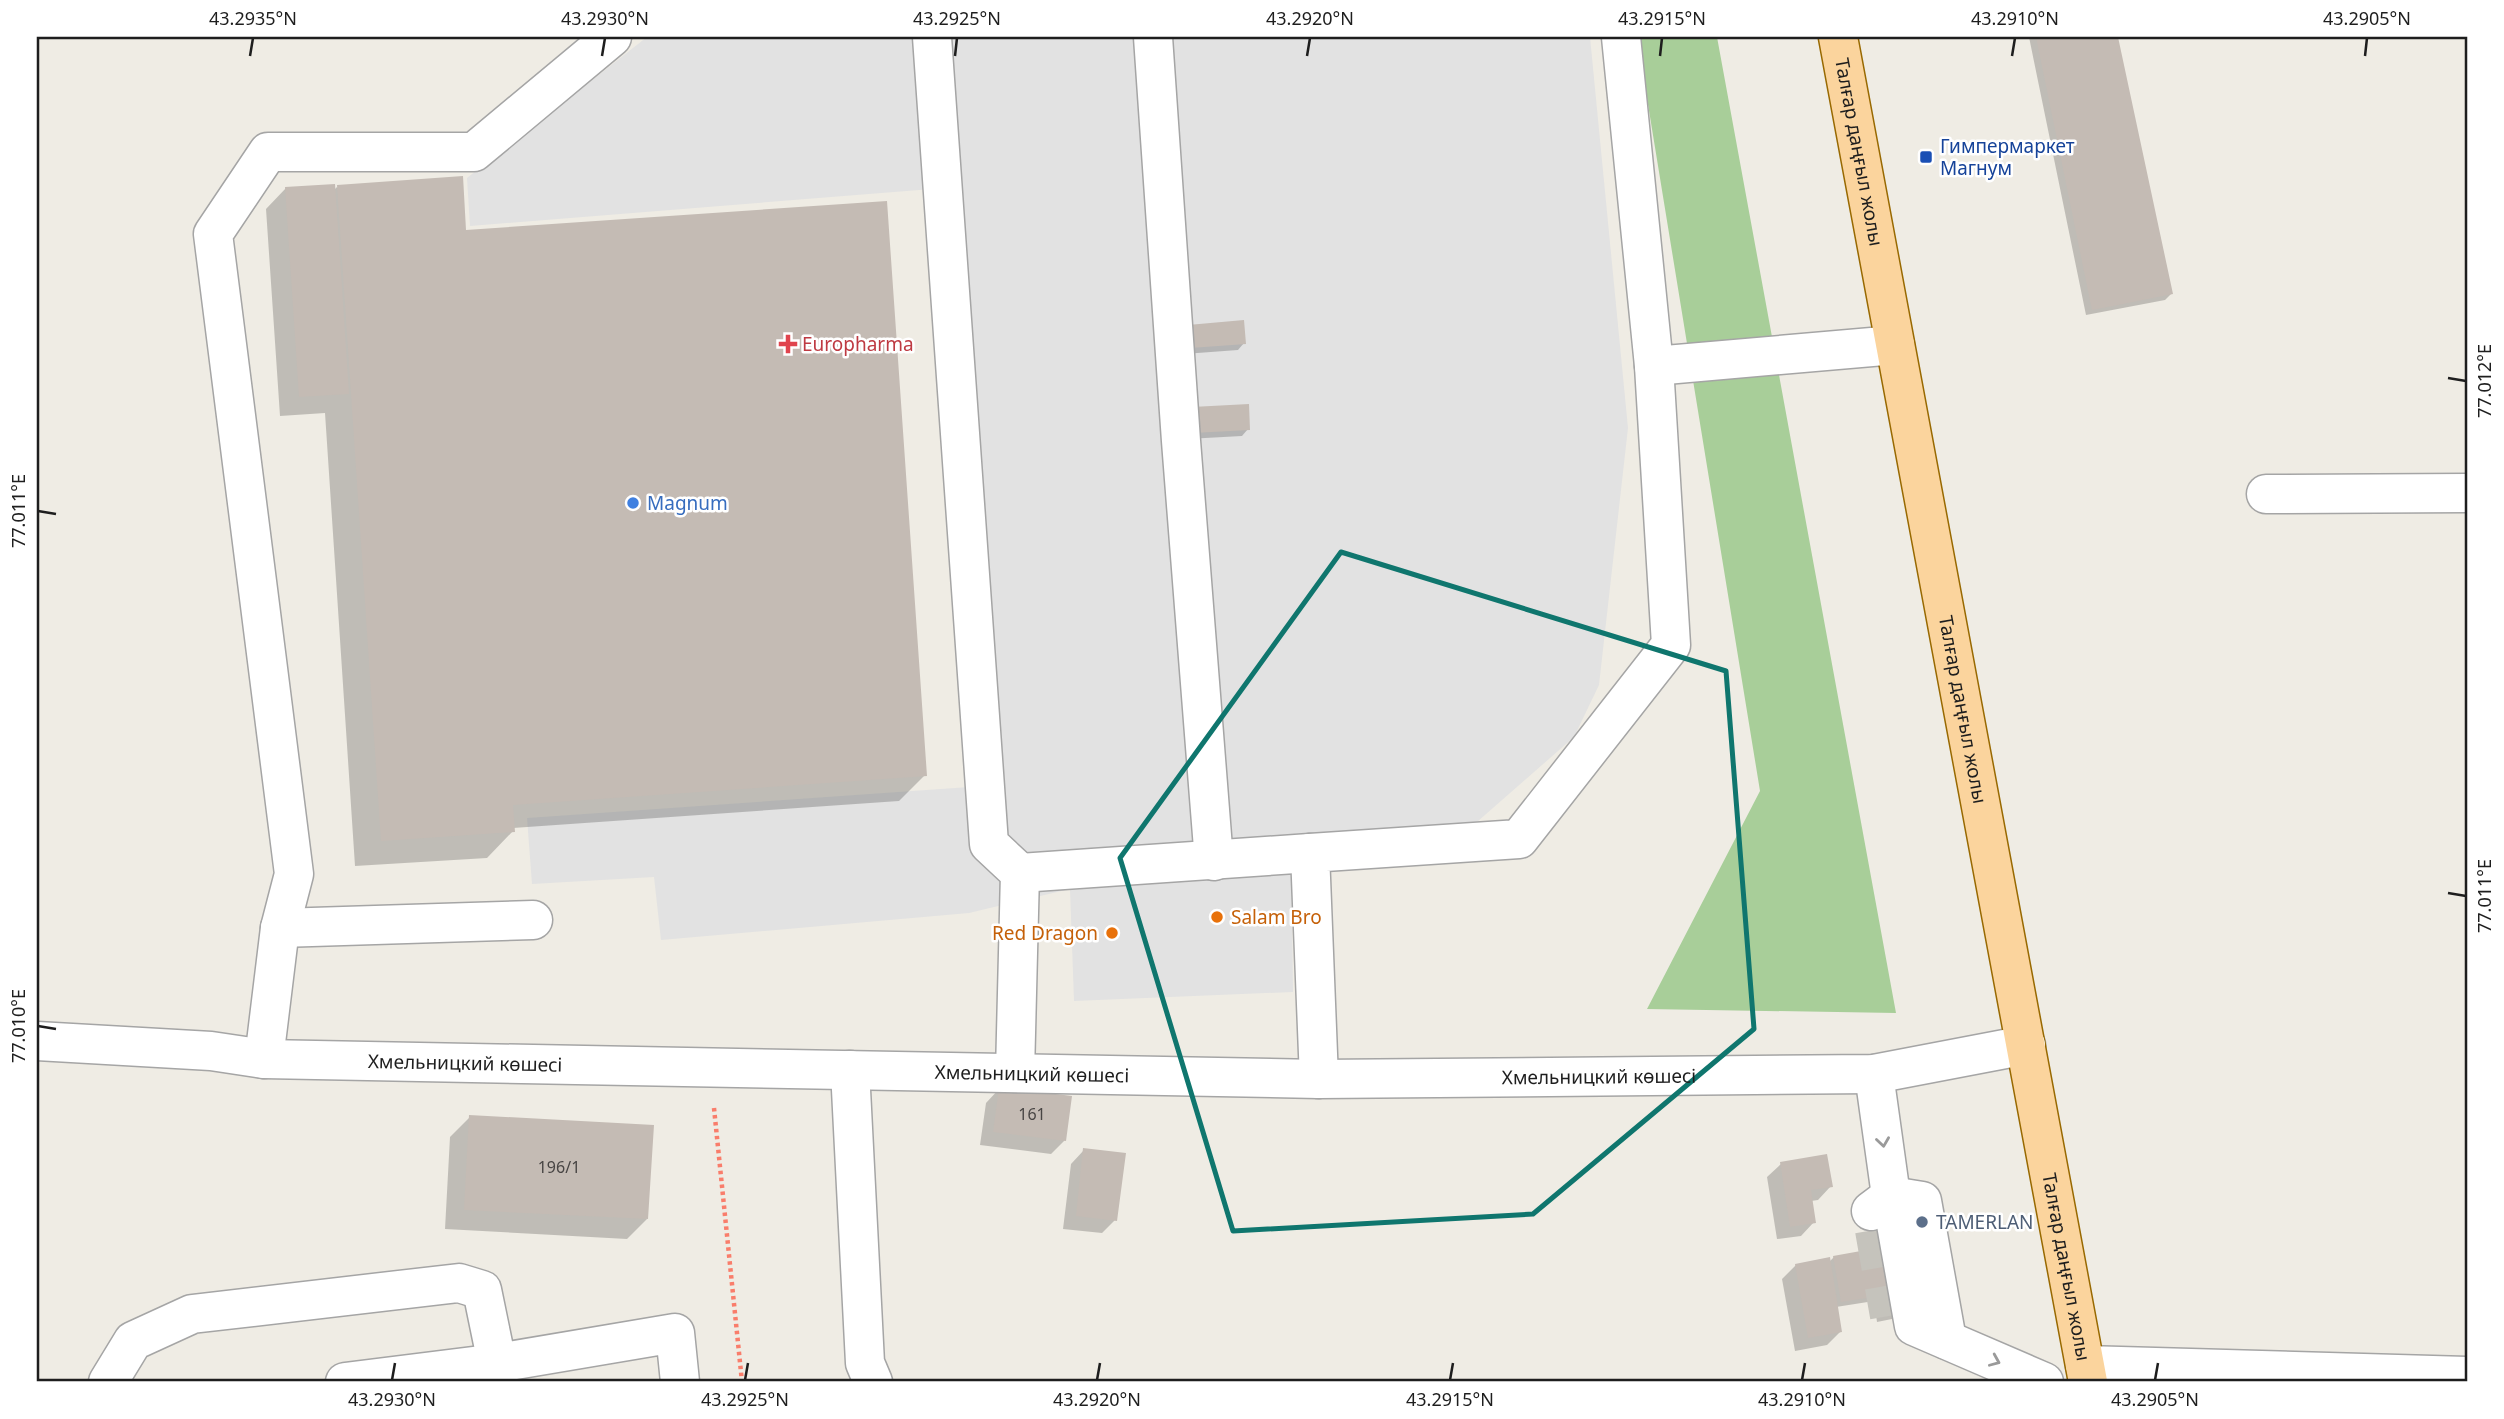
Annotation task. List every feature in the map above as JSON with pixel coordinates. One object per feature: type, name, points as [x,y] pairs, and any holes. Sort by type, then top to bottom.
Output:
[{"type":"main road","name":"Талғар даңғыл жолы","points":[[1838,37],[2086,1373]]},
{"type":"street","points":[[264,1059],[280,928],[294,874],[213,234],[268,152],[474,152],[612,37]]},
{"type":"street","points":[[932,37],[989,844],[1020,873],[1519,839],[1671,645],[1654,366],[1620,37]]},
{"type":"street","points":[[1153,37],[1214,861]]},
{"type":"street","points":[[1654,366],[1895,345]]},
{"type":"street","points":[[2266,494],[2467,493]]},
{"type":"street","points":[[1310,853],[1319,1079]]},
{"type":"street","points":[[1015,1073],[1020,873]]},
{"type":"street","points":[[280,928],[533,920]]},
{"type":"street","name":"Хмельницкий көшесі","points":[[37,1041],[211,1051],[264,1059],[1319,1079],[1874,1074],[2026,1045]]},
{"type":"street","points":[[850,1070],[865,1363],[873,1382]]},
{"type":"street","points":[[1874,1074],[1891,1196],[1917,1327],[2044,1382]]},
{"type":"street","points":[[1874,1230],[1871,1212],[1891,1196]]},
{"type":"street","points":[[108,1382],[133,1341],[192,1314],[459,1283],[482,1290],[497,1363]]},
{"type":"street","points":[[345,1382],[497,1363],[675,1333],[680,1382]]},
{"type":"street","points":[[2086,1373],[2467,1376]]},
{"type":"path","points":[[712,1096],[742,1382]]},
{"type":"highlighted area","points":[[1341,552],[1726,671],[1754,1029],[1533,1214],[1233,1231],[1120,858]]},
{"type":"green space","points":[[1637,37],[1717,37],[1896,1013],[1647,1009],[1760,791]]},
{"type":"shaded area","points":[[647,37],[1590,37],[1628,428],[1599,685],[1574,737],[1469,829],[1291,839],[1293,992],[1074,1001],[1070,889],[969,913],[661,940],[654,877],[532,884],[527,818],[998,785],[957,187],[470,226],[467,178]]},
{"type":"building","points":[[2036,37],[2118,37],[2173,294],[2092,310]]},
{"type":"building","name":"Magnum","points":[[463,176],[466,230],[887,201],[927,776],[513,805],[515,832],[381,841],[337,185]]},
{"type":"building","points":[[335,184],[349,394],[299,397],[285,187]]},
{"type":"building","points":[[1244,320],[1246,344],[1190,348],[1188,325]]},
{"type":"building","points":[[1249,404],[1250,430],[1193,433],[1192,407]]},
{"type":"building","points":[[999,1087],[1072,1096],[1066,1141],[993,1132]]},
{"type":"building","points":[[469,1115],[654,1125],[648,1219],[464,1210]]},
{"type":"building","points":[[1083,1148],[1126,1153],[1117,1221],[1076,1216]]},
{"type":"building","points":[[1827,1154],[1833,1187],[1811,1190],[1816,1223],[1790,1227],[1780,1162]]},
{"type":"building","points":[[1891,1227],[1905,1312],[1883,1316],[1880,1296],[1841,1302],[1833,1256],[1872,1249],[1869,1231]]},
{"type":"building","points":[[1830,1257],[1842,1332],[1808,1338],[1795,1264]]},
{"type":"tunnel","points":[[1874,1230],[1889,1316]]},
{"type":"place","name":"Гимпермаркет Магнум","points":[[1926,157]]},
{"type":"place","name":"Europharma","points":[[788,344]]},
{"type":"place","name":"Magnum","points":[[633,503]]},
{"type":"place","name":"Salam Bro","points":[[1217,917]]},
{"type":"place","name":"Red Dragon","points":[[1112,933]]},
{"type":"place","name":"TAMERLAN","points":[[1922,1222]]}]
